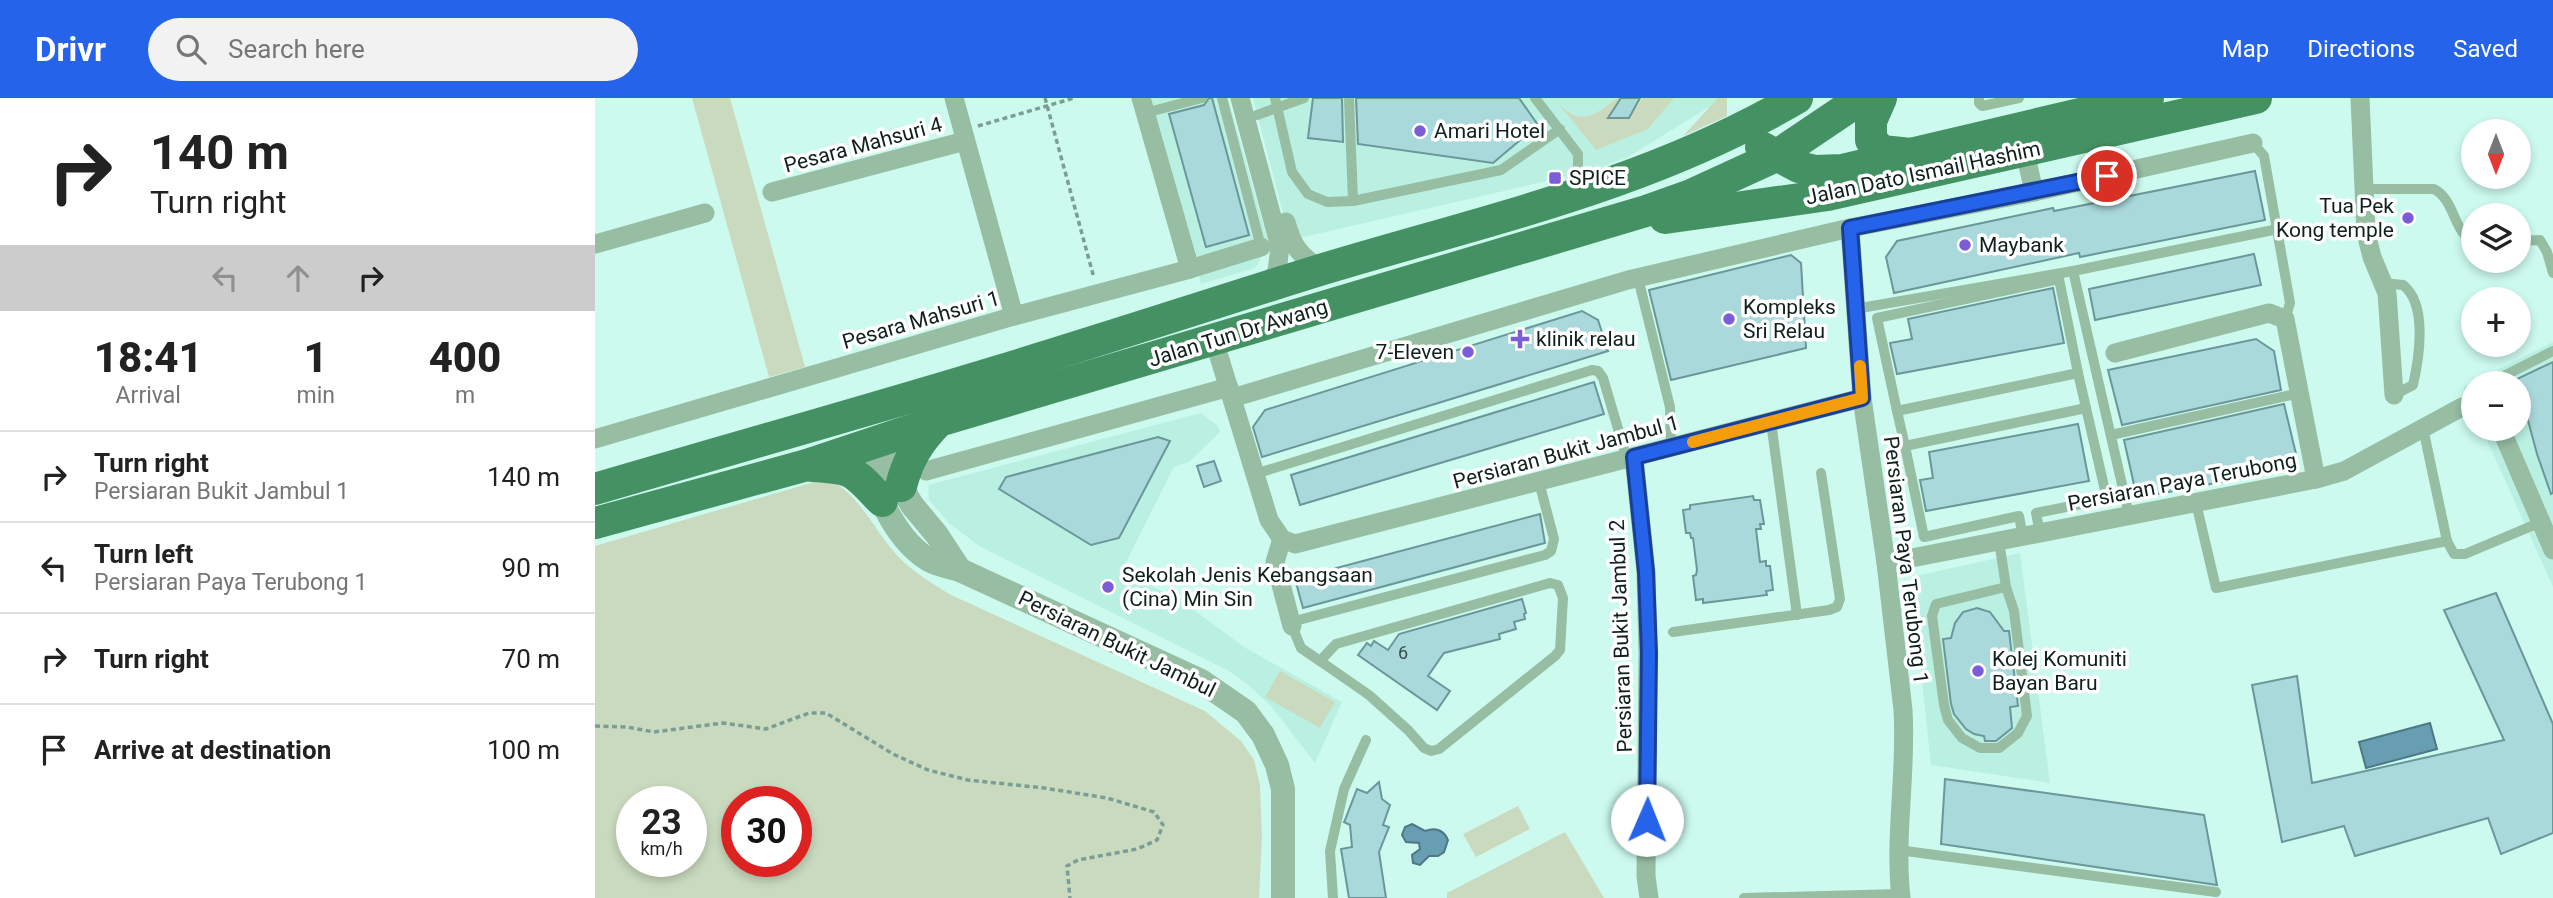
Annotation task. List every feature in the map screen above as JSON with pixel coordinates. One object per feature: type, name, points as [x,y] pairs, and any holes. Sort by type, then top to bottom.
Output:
[{"type":"main road","name":"Jalan Tun Dr Awang","points":[[595,489],[891,403],[1321,270],[1561,201],[1672,160],[1747,126],[1797,98]]},
{"type":"main road","name":"Jalan Tun Dr Awang","points":[[595,523],[807,465],[864,438],[939,421],[1215,340],[1691,195],[1776,156],[1862,98]]},
{"type":"main road","points":[[1881,98],[1869,126],[1869,135],[1874,145],[1889,152],[1917,153]]},
{"type":"main road","name":"Jalan Dato Ismail Hashim","points":[[1421,242],[1531,226],[1570,216],[1635,195],[1748,148],[1761,147],[1799,167],[1833,172],[2148,98]]},
{"type":"main road","name":"Jalan Dato Ismail Hashim","points":[[1587,228],[1828,195],[2256,98]]},
{"type":"main road","points":[[815,425],[848,424],[864,438],[891,403]]},
{"type":"main road","points":[[807,465],[844,468],[859,477],[903,486],[911,455],[939,421]]},
{"type":"street","name":"Pesara Mahsuri 4","points":[[954,98],[1014,316]]},
{"type":"street","points":[[1240,98],[1277,245]]},
{"type":"street","points":[[2360,98],[2366,233],[2372,257],[2387,293],[2394,395]]},
{"type":"street","points":[[1143,105],[1190,269]]},
{"type":"street","points":[[1255,107],[1277,245],[1277,271],[1268,287]]},
{"type":"street","name":"Pesara Mahsuri 4","points":[[772,192],[964,136]]},
{"type":"street","points":[[903,486],[1638,278],[1850,228],[2034,192],[2253,143]]},
{"type":"street","points":[[2025,152],[2034,192]]},
{"type":"street","points":[[595,244],[705,213]]},
{"type":"street","name":"Persiaran Paya Terubong 1","points":[[1850,228],[1862,398],[1886,564],[1905,735],[1898,850],[1900,896]]},
{"type":"street","points":[[1277,245],[1299,253],[1321,270]]},
{"type":"street","name":"Pesara Mahsuri 1","points":[[595,439],[1014,316],[1277,245]]},
{"type":"street","points":[[2115,353],[2269,313],[2285,319],[2316,480]]},
{"type":"street","points":[[1215,340],[1269,520],[1282,539],[1275,562],[1291,624]]},
{"type":"street","name":"Persiaran Bukit Jambul 1","points":[[1282,539],[1303,544],[1862,398]]},
{"type":"street","name":"Persiaran Paya Terubong","points":[[1886,564],[2316,480],[2344,471],[2461,408]]},
{"type":"street","name":"Persiaran Bukit Jambul","points":[[864,438],[903,486],[912,505],[937,535],[960,570],[1201,681],[1246,712],[1263,735],[1277,765],[1283,789],[1283,898]]},
{"type":"street","points":[[2506,441],[2553,550]]},
{"type":"street","name":"Persiaran Bukit Jambul 2","points":[[1630,458],[1646,572],[1649,653],[1646,876],[1649,898]]},
{"type":"lane","points":[[1143,105],[1202,98]]},
{"type":"lane","points":[[1222,98],[1277,245]]},
{"type":"lane","points":[[1255,107],[1304,98]]},
{"type":"lane","points":[[1349,98],[1353,201]]},
{"type":"lane","points":[[1535,98],[1578,154],[1578,167],[1561,201]]},
{"type":"lane","points":[[1979,98],[1982,106],[2019,98]]},
{"type":"lane","points":[[1277,103],[1291,172],[1308,194],[1327,202],[1353,201],[1501,170],[1560,129]]},
{"type":"lane","points":[[2253,143],[2264,156],[2278,229],[2290,303],[2285,319]]},
{"type":"lane","points":[[2366,189],[2434,189],[2441,193],[2461,231]]},
{"type":"lane","points":[[1856,309],[2073,271],[2278,229]]},
{"type":"lane","points":[[2531,240],[2540,240],[2547,252],[2553,273]]},
{"type":"lane","points":[[2073,271],[2129,515]]},
{"type":"lane","points":[[1638,278],[1670,407],[1671,448]]},
{"type":"lane","points":[[2059,279],[2107,499],[2036,513],[2032,535],[2019,516],[1924,537],[1877,318],[2059,279]]},
{"type":"lane","points":[[2383,283],[2403,285],[2417,303],[2419,346],[2413,385],[2394,395]]},
{"type":"lane","points":[[2514,371],[2553,351]]},
{"type":"lane","points":[[1255,474],[1592,370],[1598,371],[1603,378],[1630,458]]},
{"type":"lane","points":[[1897,411],[2078,373]]},
{"type":"lane","points":[[2111,435],[2301,393]]},
{"type":"lane","points":[[1905,446],[2086,408]]},
{"type":"lane","points":[[1771,422],[1797,615]]},
{"type":"lane","points":[[2423,428],[2447,541],[2454,554],[2465,554],[2541,522]]},
{"type":"lane","points":[[1673,632],[1837,607],[1840,599],[1821,473]]},
{"type":"lane","points":[[1320,662],[1336,644],[1550,583],[1557,585],[1562,591],[1562,642],[1555,656],[1439,749],[1431,751],[1424,748],[1369,695],[1320,662],[1301,648],[1291,624],[1545,555],[1551,551],[1554,539],[1539,482]]},
{"type":"lane","points":[[2196,503],[2216,588],[2447,541]]},
{"type":"lane","points":[[1999,541],[2006,587],[2014,611],[2027,716],[2018,733],[1999,748],[1980,748],[1962,738],[1948,720],[1932,616],[1936,604],[2006,587]]},
{"type":"lane","points":[[1332,898],[1330,850],[1345,789],[1366,740]]},
{"type":"lane","points":[[1898,850],[2215,892]]},
{"type":"lane","points":[[1744,898],[1900,896]]},
{"type":"path","points":[[1045,98],[1098,294]]},
{"type":"path","points":[[964,136],[1075,98]]},
{"type":"path","points":[[595,726],[627,727],[654,732],[723,723],[765,729],[809,713],[826,713],[893,754],[928,770],[968,780],[1107,798],[1154,812],[1163,825],[1157,839],[1137,849],[1078,860],[1067,866],[1070,898]]},
{"type":"shaded area","points":[[692,98],[730,98],[805,367],[769,377]]},
{"type":"shaded area","points":[[1146,98],[1228,98],[1269,244],[1255,268],[1201,284]]},
{"type":"shaded area","points":[[1253,98],[1724,98],[1628,157],[1591,171],[1290,240]]},
{"type":"shaded area","points":[[1621,98],[1610,118],[1629,118],[1643,98],[1674,98],[1648,129],[1596,150],[1558,103],[1581,117],[1594,114]]},
{"type":"shaded area","points":[[1718,98],[1727,98],[1727,116],[1683,136]]},
{"type":"shaded area","points":[[2553,342],[2553,587],[2487,441],[2531,441],[2531,371],[2495,371],[2523,357],[2531,357],[2531,353]]},
{"type":"shaded area","name":"Sekolah Jenis Kebangsaan (Cina) Min Sin","points":[[1201,413],[1217,425],[1220,432],[1189,462],[1174,467],[1122,570],[1186,604],[1244,647],[1342,702],[1315,763],[1271,706],[1229,671],[979,546],[949,523],[929,500],[928,485]]},
{"type":"shaded area","points":[[828,478],[854,499],[901,559],[933,584],[951,595],[1205,711],[1241,741],[1254,760],[1260,785],[1262,837],[1259,898],[595,898],[595,546]]},
{"type":"shaded area","name":"Kolej Komuniti Bayan Baru","points":[[2020,553],[2050,783],[1931,765],[1911,577]]},
{"type":"shaded area","points":[[1280,671],[1335,702],[1320,728],[1265,697]]},
{"type":"shaded area","points":[[1518,806],[1530,829],[1476,857],[1463,834]]},
{"type":"shaded area","points":[[1565,832],[1604,898],[1447,898],[1447,893]]},
{"type":"water","points":[[2430,723],[2437,749],[2366,768],[2359,742]]},
{"type":"water","points":[[1412,824],[1425,831],[1436,829],[1442,832],[1448,840],[1444,852],[1438,856],[1429,856],[1420,865],[1413,863],[1412,855],[1420,849],[1419,843],[1406,842],[1402,835],[1405,827]]},
{"type":"building","points":[[1212,98],[1249,235],[1206,247],[1169,114],[1204,105]]},
{"type":"building","points":[[1313,98],[1342,98],[1343,142],[1308,138]]},
{"type":"building","name":"Amari Hotel","points":[[1356,98],[1519,98],[1538,125],[1493,163],[1358,144]]},
{"type":"building","points":[[1621,98],[1640,98],[1629,118],[1608,118]]},
{"type":"building","points":[[2255,171],[2265,220],[2080,257],[2079,253],[1894,293],[1886,257],[1897,241],[2053,208],[2054,211]]},
{"type":"building","points":[[2254,254],[2261,285],[2095,320],[2089,289]]},
{"type":"building","name":"Kompleks Sri Relau","points":[[1791,255],[1801,263],[1806,348],[1671,380],[1649,290]]},
{"type":"building","points":[[2053,288],[2064,343],[1897,374],[1890,343],[1912,339],[1908,319]]},
{"type":"building","points":[[1582,311],[1598,320],[1608,351],[1262,457],[1253,427],[1265,410]]},
{"type":"building","points":[[2256,339],[2274,351],[2281,390],[2122,425],[2108,370]]},
{"type":"building","points":[[2553,362],[2551,494],[2531,432],[2531,372]]},
{"type":"building","points":[[1594,382],[1604,414],[1300,505],[1291,475]]},
{"type":"building","points":[[2284,404],[2296,454],[2289,469],[2137,498],[2124,440]]},
{"type":"building","points":[[2078,424],[2089,481],[1926,511],[1920,480],[1933,478],[1929,452]]},
{"type":"building","points":[[1158,437],[1170,441],[1119,538],[1091,545],[999,489],[1006,477]]},
{"type":"building","points":[[1214,461],[1221,481],[1204,487],[1197,466]]},
{"type":"building","points":[[1753,496],[1754,500],[1760,500],[1764,524],[1760,524],[1761,529],[1756,529],[1760,562],[1766,561],[1766,566],[1770,566],[1773,590],[1766,591],[1767,595],[1703,603],[1703,599],[1696,600],[1693,576],[1697,570],[1693,538],[1690,533],[1686,533],[1683,510],[1690,509],[1690,505]]},
{"type":"building","points":[[1540,514],[1545,543],[1303,608],[1295,579]]},
{"type":"building","points":[[2496,593],[2553,724],[2553,833],[2501,854],[2488,818],[2355,856],[2344,826],[2282,842],[2252,685],[2297,676],[2312,783],[2504,740],[2444,610]]},
{"type":"building","points":[[1522,599],[1525,619],[1514,622],[1516,629],[1499,634],[1500,639],[1444,653],[1428,676],[1450,691],[1437,710],[1358,655],[1367,643],[1371,646],[1374,641],[1388,650],[1399,634]]},
{"type":"building","points":[[1977,608],[1990,612],[2004,631],[2009,631],[2018,706],[2010,707],[2012,728],[1996,741],[1985,741],[1984,736],[1966,729],[1954,714],[1951,704],[1943,639],[1951,638],[1955,623],[1963,612]]},
{"type":"building","points":[[1945,779],[2204,815],[2217,885],[1941,844]]},
{"type":"building","points":[[1379,782],[1382,799],[1390,805],[1383,825],[1389,827],[1379,852],[1386,898],[1349,898],[1341,849],[1352,847],[1350,825],[1344,822],[1357,789],[1367,793]]},
{"type":"slow traffic","points":[[1693,442],[1862,398],[1860,366]]},
{"type":"place","name":"Amari Hotel","points":[[1420,131]]},
{"type":"place","name":"SPICE","points":[[1555,178]]},
{"type":"place","name":"Tua Pek Kong temple","points":[[2408,218]]},
{"type":"place","name":"Maybank","points":[[1965,245]]},
{"type":"place","name":"Kompleks Sri Relau","points":[[1729,319]]},
{"type":"place","name":"klinik relau","points":[[1520,339]]},
{"type":"place","name":"7-Eleven","points":[[1468,352]]},
{"type":"place","name":"Sekolah Jenis Kebangsaan (Cina) Min Sin","points":[[1108,587]]},
{"type":"place","name":"Kolej Komuniti Bayan Baru","points":[[1978,671]]},
{"type":"route","points":[[1647,820],[1649,653],[1646,572],[1634,457],[1862,398],[1850,228],[2107,176]]}]
